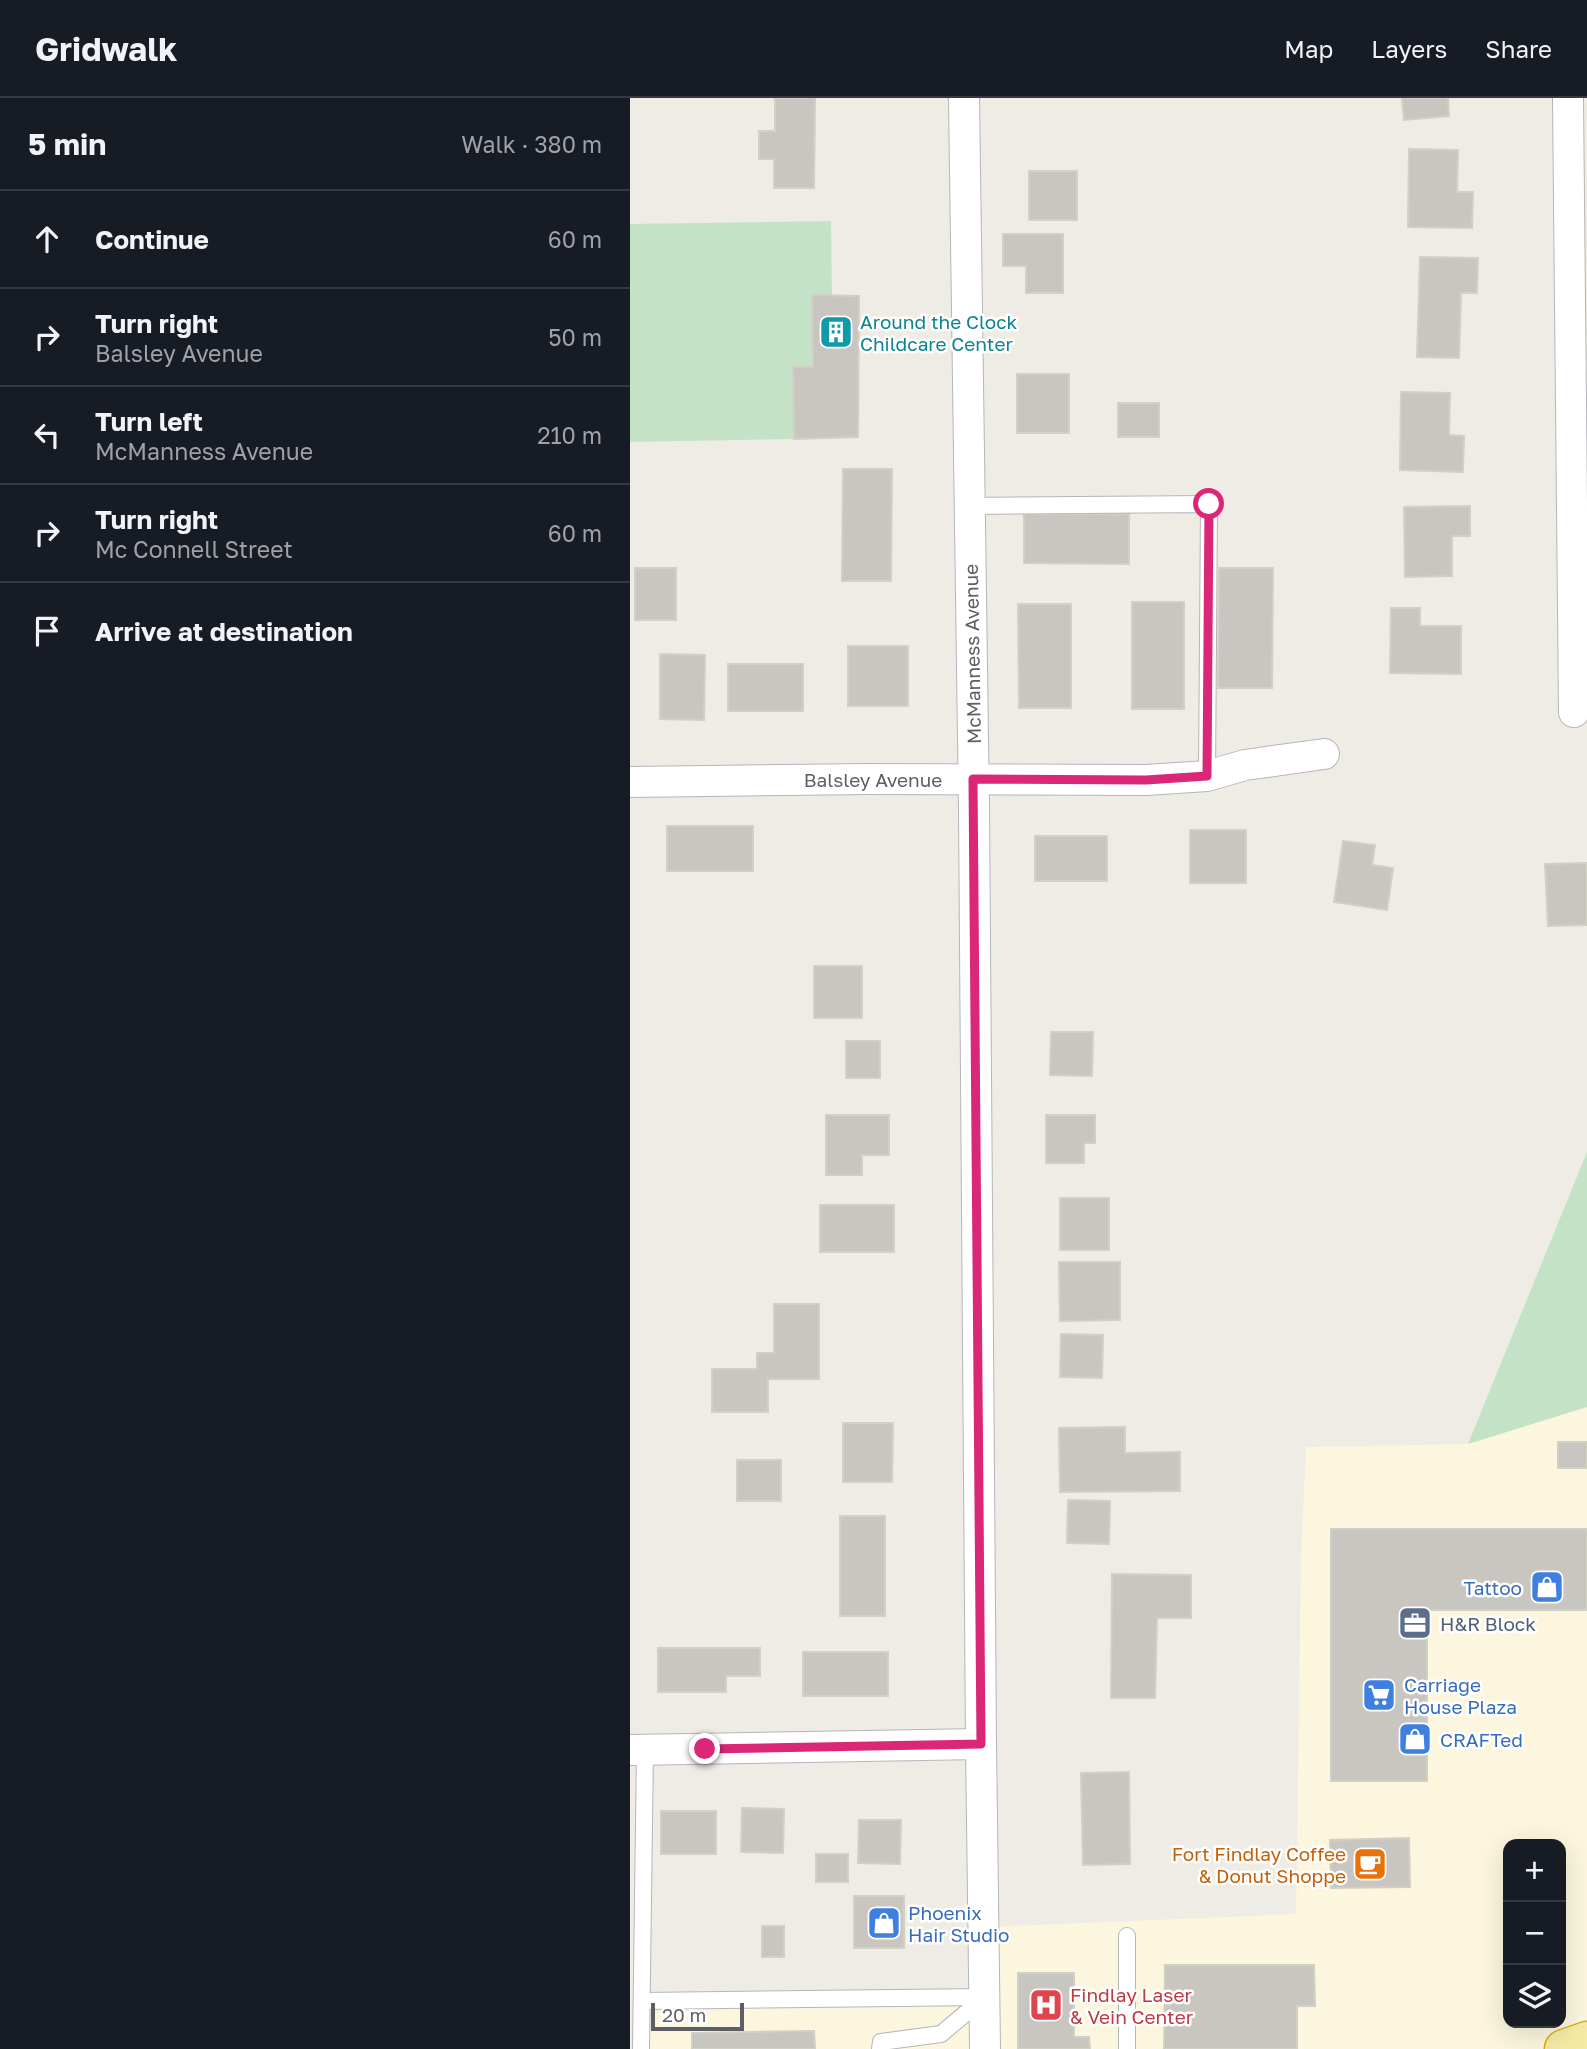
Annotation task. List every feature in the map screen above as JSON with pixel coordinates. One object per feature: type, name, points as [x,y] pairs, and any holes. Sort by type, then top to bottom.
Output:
[{"type":"highway","points":[[1564,2049],[1587,2041]]},
{"type":"street","name":"McManness Avenue","points":[[964,98],[985,2049]]},
{"type":"street","points":[[1568,98],[1580,503],[1574,712]]},
{"type":"street","name":"Balsley Avenue","points":[[630,782],[1146,780],[1207,776],[1245,765],[1324,754]]},
{"type":"street","points":[[638,1749],[981,1744]]},
{"type":"lane","points":[[970,506],[1209,504],[1207,776]]},
{"type":"lane","points":[[638,1749],[641,2049]]},
{"type":"lane","points":[[1126,1936],[1126,2049]]},
{"type":"lane","points":[[642,2001],[985,1997]]},
{"type":"lane","points":[[880,2049],[881,2042],[941,2034],[985,1997]]},
{"type":"shaded area","points":[[1587,1407],[1587,2049],[641,2049],[642,2001],[985,1997],[985,1927],[1296,1914],[1301,1557],[1306,1447],[1468,1444]]},
{"type":"green space","points":[[831,221],[832,295],[813,295],[813,367],[793,368],[794,439],[630,442],[630,224]]},
{"type":"green space","points":[[1587,1152],[1587,1407],[1468,1444]]},
{"type":"building","points":[[775,98],[815,98],[814,188],[774,188],[774,159],[759,159],[759,131],[775,131]]},
{"type":"building","points":[[1402,98],[1448,98],[1449,116],[1404,120]]},
{"type":"building","points":[[1409,149],[1458,150],[1457,192],[1473,192],[1472,228],[1408,227]]},
{"type":"building","points":[[1029,171],[1077,171],[1077,220],[1029,220]]},
{"type":"building","points":[[1003,234],[1063,234],[1063,293],[1026,293],[1026,266],[1003,266]]},
{"type":"building","points":[[1420,257],[1478,258],[1477,293],[1461,293],[1459,358],[1417,357]]},
{"type":"building","name":"Around the Clock Childcare Center","points":[[812,295],[859,296],[858,437],[794,439],[793,367],[813,367]]},
{"type":"building","points":[[1017,374],[1069,374],[1069,433],[1017,433]]},
{"type":"building","points":[[1401,392],[1450,393],[1449,435],[1464,436],[1463,472],[1400,470]]},
{"type":"building","points":[[1118,403],[1159,403],[1159,437],[1118,437]]},
{"type":"building","points":[[843,469],[892,469],[891,581],[842,581]]},
{"type":"building","points":[[1470,506],[1470,536],[1452,536],[1452,576],[1405,577],[1404,507]]},
{"type":"building","points":[[1024,514],[1129,514],[1129,564],[1024,563]]},
{"type":"building","points":[[635,568],[676,568],[676,620],[635,620]]},
{"type":"building","points":[[1219,568],[1273,568],[1272,688],[1218,688]]},
{"type":"building","points":[[1132,602],[1184,602],[1184,709],[1132,709]]},
{"type":"building","points":[[1018,604],[1071,604],[1071,708],[1019,708]]},
{"type":"building","points":[[1391,608],[1420,608],[1420,626],[1461,626],[1461,674],[1390,673]]},
{"type":"building","points":[[848,646],[908,646],[908,706],[848,706]]},
{"type":"building","points":[[660,654],[705,655],[704,720],[660,719]]},
{"type":"building","points":[[728,664],[803,664],[803,711],[728,711]]},
{"type":"building","points":[[667,826],[753,826],[753,871],[667,871]]},
{"type":"building","points":[[1190,830],[1246,830],[1246,883],[1190,883]]},
{"type":"building","points":[[1035,836],[1107,836],[1107,881],[1035,881]]},
{"type":"building","points":[[1343,841],[1375,845],[1372,865],[1393,868],[1387,910],[1334,902]]},
{"type":"building","points":[[1587,863],[1587,925],[1548,926],[1545,864]]},
{"type":"building","points":[[814,966],[862,966],[862,1018],[814,1018]]},
{"type":"building","points":[[1051,1032],[1093,1032],[1092,1076],[1050,1075]]},
{"type":"building","points":[[846,1041],[880,1041],[880,1078],[846,1078]]},
{"type":"building","points":[[826,1115],[889,1115],[889,1155],[862,1155],[862,1175],[826,1175]]},
{"type":"building","points":[[1046,1115],[1095,1115],[1095,1143],[1084,1143],[1084,1163],[1046,1163]]},
{"type":"building","points":[[1060,1198],[1109,1198],[1109,1250],[1060,1250]]},
{"type":"building","points":[[820,1205],[894,1205],[894,1252],[820,1252]]},
{"type":"building","points":[[1059,1262],[1120,1262],[1120,1320],[1060,1321]]},
{"type":"building","points":[[774,1304],[819,1304],[819,1379],[768,1379],[768,1412],[712,1412],[712,1369],[757,1369],[757,1353],[774,1353]]},
{"type":"building","points":[[1061,1334],[1103,1335],[1102,1378],[1060,1377]]},
{"type":"building","points":[[843,1423],[893,1423],[892,1482],[843,1482]]},
{"type":"building","points":[[1125,1427],[1125,1453],[1180,1452],[1180,1491],[1060,1492],[1059,1428]]},
{"type":"building","points":[[1558,1442],[1587,1442],[1587,1468],[1558,1468]]},
{"type":"building","points":[[737,1460],[781,1460],[781,1501],[737,1501]]},
{"type":"building","points":[[1068,1500],[1110,1501],[1109,1544],[1067,1543]]},
{"type":"building","points":[[840,1516],[885,1516],[885,1616],[840,1616]]},
{"type":"building","name":"Carriage House Plaza","points":[[1331,1529],[1587,1529],[1587,1610],[1427,1610],[1427,1781],[1331,1781]]},
{"type":"building","points":[[1112,1574],[1191,1575],[1191,1618],[1157,1618],[1155,1698],[1111,1698]]},
{"type":"building","points":[[658,1648],[760,1648],[760,1676],[726,1676],[726,1692],[658,1692]]},
{"type":"building","points":[[803,1652],[888,1652],[888,1696],[803,1696]]},
{"type":"building","points":[[1129,1772],[1130,1864],[1083,1865],[1081,1773]]},
{"type":"building","points":[[742,1808],[784,1809],[783,1853],[741,1852]]},
{"type":"building","points":[[661,1811],[716,1811],[716,1854],[661,1854]]},
{"type":"building","points":[[859,1820],[901,1820],[900,1864],[858,1863]]},
{"type":"building","name":"Fort Findlay Coffee & Donut Shoppe","points":[[1409,1838],[1410,1887],[1331,1888],[1330,1840]]},
{"type":"building","points":[[816,1854],[848,1854],[848,1882],[816,1882]]},
{"type":"building","points":[[854,1896],[904,1896],[904,1948],[854,1948]]},
{"type":"building","points":[[762,1926],[784,1926],[784,1957],[762,1957]]},
{"type":"building","points":[[1165,1965],[1314,1965],[1315,2006],[1297,2006],[1297,2049],[1164,2049]]},
{"type":"building","name":"Findlay Laser & Vein Center","points":[[1018,1973],[1074,1973],[1074,2037],[1089,2037],[1090,2049],[1018,2049]]},
{"type":"building","points":[[814,2031],[815,2049],[692,2049],[692,2033]]},
{"type":"place","name":"Around the Clock Childcare Center","points":[[836,332]]},
{"type":"place","name":"Tattoo","points":[[1547,1587]]},
{"type":"place","name":"H&R Block","points":[[1415,1623]]},
{"type":"place","name":"Carriage House Plaza","points":[[1379,1695]]},
{"type":"place","name":"CRAFTed","points":[[1415,1739]]},
{"type":"place","name":"Fort Findlay Coffee & Donut Shoppe","points":[[1370,1864]]},
{"type":"place","name":"Phoenix Hair Studio","points":[[884,1923]]},
{"type":"place","name":"Findlay Laser & Vein Center","points":[[1046,2005]]},
{"type":"route","points":[[705,1749],[981,1744],[973,779],[1146,780],[1207,776],[1209,504]]}]
